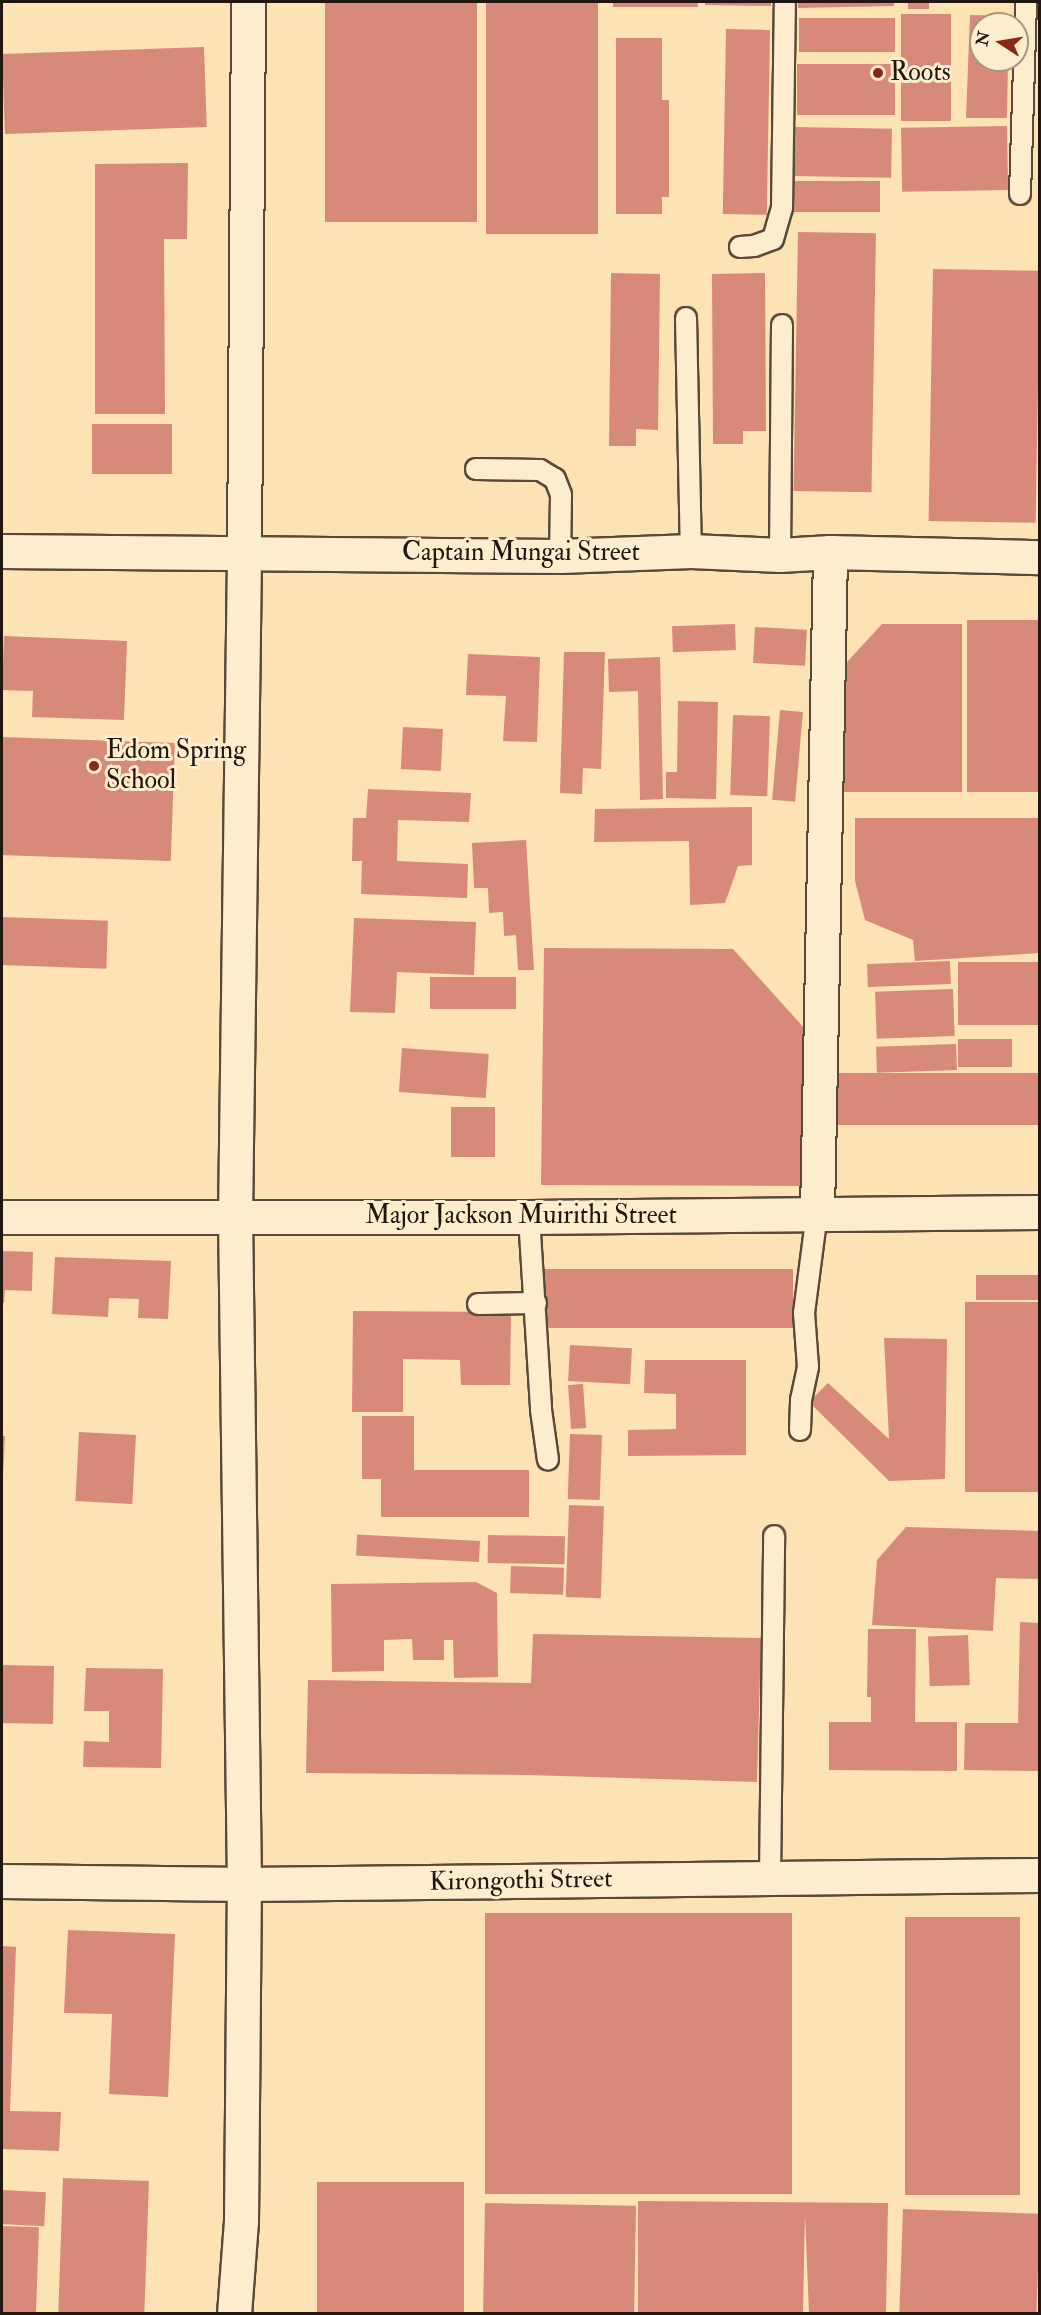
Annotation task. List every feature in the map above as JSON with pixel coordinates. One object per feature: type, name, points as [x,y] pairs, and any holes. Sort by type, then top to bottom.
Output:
[{"type":"street","points":[[234,2313],[241,2221],[244,1884],[235,1218],[244,553],[248,2]]},
{"type":"street","name":"Captain Mungai Street","points":[[2,551],[560,556],[691,551],[780,555],[830,552],[1040,557]]},
{"type":"street","points":[[817,1214],[830,552]]},
{"type":"street","name":"Major Jackson Muirithi Street","points":[[2,1217],[529,1217],[1040,1212]]},
{"type":"street","name":"Kirongothi Street","points":[[2,1881],[244,1884],[1040,1875]]},
{"type":"lane","points":[[740,247],[754,246],[773,239],[782,208],[785,2]]},
{"type":"lane","points":[[1020,194],[1026,2]]},
{"type":"lane","points":[[686,318],[691,551]]},
{"type":"lane","points":[[780,555],[782,325]]},
{"type":"lane","points":[[476,469],[540,470],[555,479],[561,495],[560,556]]},
{"type":"lane","points":[[800,1430],[801,1400],[808,1367],[804,1313],[817,1214]]},
{"type":"lane","points":[[529,1217],[541,1410],[548,1460]]},
{"type":"lane","points":[[478,1304],[536,1304]]},
{"type":"lane","points":[[770,1878],[775,1615],[774,1536]]},
{"type":"building","points":[[325,2],[477,2],[477,222],[325,222]]},
{"type":"building","points":[[486,2],[598,2],[598,234],[486,234]]},
{"type":"building","points":[[613,2],[698,2],[698,7],[613,7]]},
{"type":"building","points":[[705,2],[771,2],[771,6],[705,5]]},
{"type":"building","points":[[798,2],[894,2],[894,6],[798,8]]},
{"type":"building","points":[[908,2],[929,2],[929,9],[908,9]]},
{"type":"building","points":[[901,14],[951,14],[951,121],[901,121]]},
{"type":"building","points":[[799,18],[895,18],[895,52],[799,52]]},
{"type":"building","points":[[726,29],[770,30],[767,215],[723,214]]},
{"type":"building","points":[[616,38],[662,38],[662,100],[669,100],[669,197],[662,197],[662,214],[616,214]]},
{"type":"building","points":[[969,41],[969,72],[1008,72],[1007,118],[966,118]]},
{"type":"building","points":[[204,47],[207,127],[5,134],[2,54]]},
{"type":"building","points":[[797,64],[895,64],[895,115],[797,115]]},
{"type":"building","points":[[1007,126],[1008,190],[902,192],[901,128]]},
{"type":"building","points":[[795,127],[892,129],[891,178],[794,176]]},
{"type":"building","points":[[188,163],[187,239],[164,239],[165,414],[95,414],[95,164]]},
{"type":"building","points":[[793,181],[880,181],[880,212],[793,212]]},
{"type":"building","points":[[798,232],[876,233],[871,492],[793,491]]},
{"type":"building","points":[[933,269],[1040,271],[1036,523],[929,521]]},
{"type":"building","points":[[611,273],[660,274],[658,430],[636,429],[636,446],[609,446]]},
{"type":"building","points":[[765,273],[766,431],[743,431],[743,444],[713,444],[712,274]]},
{"type":"building","points":[[92,424],[172,424],[172,474],[92,474]]},
{"type":"building","points":[[967,620],[1040,620],[1040,792],[967,792]]},
{"type":"building","points":[[735,624],[736,650],[673,652],[672,626]]},
{"type":"building","points":[[882,624],[962,624],[962,792],[835,792],[835,675]]},
{"type":"building","points":[[755,627],[807,630],[805,666],[753,663]]},
{"type":"building","points":[[4,636],[127,641],[124,720],[32,717],[33,691],[2,690]]},
{"type":"building","points":[[564,652],[605,652],[601,769],[583,768],[582,794],[560,793]]},
{"type":"building","points":[[468,654],[540,657],[537,742],[503,741],[506,696],[466,695]]},
{"type":"building","points":[[660,657],[663,799],[640,800],[638,691],[609,692],[608,659]]},
{"type":"building","points":[[678,701],[718,702],[716,799],[666,798],[666,772],[677,772]]},
{"type":"building","points":[[780,710],[803,712],[795,802],[772,800]]},
{"type":"building","points":[[733,715],[770,716],[767,796],[730,795]]},
{"type":"building","points":[[403,727],[443,729],[441,771],[401,769]]},
{"type":"building","points":[[2,737],[175,743],[171,861],[2,855]]},
{"type":"building","points":[[368,789],[471,793],[469,822],[398,820],[397,861],[468,864],[467,898],[361,894],[362,861],[352,861],[353,818],[366,818]]},
{"type":"building","points":[[752,807],[752,865],[738,866],[725,903],[690,905],[689,841],[594,842],[595,809]]},
{"type":"building","points":[[855,818],[1040,818],[1040,953],[915,961],[913,940],[865,920],[855,881]]},
{"type":"building","points":[[526,840],[534,970],[518,970],[516,935],[504,936],[503,912],[489,913],[488,888],[474,888],[472,843]]},
{"type":"building","points":[[2,917],[108,921],[106,969],[2,965]]},
{"type":"building","points":[[354,918],[476,922],[474,975],[397,972],[395,1013],[350,1012]]},
{"type":"building","points":[[544,948],[733,949],[806,1030],[805,1186],[541,1185]]},
{"type":"building","points":[[950,961],[951,984],[868,987],[867,964]]},
{"type":"building","points":[[958,962],[1040,962],[1040,1025],[958,1025]]},
{"type":"building","points":[[430,977],[516,977],[516,1009],[430,1009]]},
{"type":"building","points":[[953,989],[955,1036],[877,1039],[875,992]]},
{"type":"building","points":[[958,1039],[1012,1039],[1012,1067],[958,1067]]},
{"type":"building","points":[[956,1044],[957,1070],[877,1073],[876,1047]]},
{"type":"building","points":[[402,1048],[489,1054],[486,1098],[399,1092]]},
{"type":"building","points":[[830,1073],[1040,1073],[1040,1125],[830,1125]]},
{"type":"building","points":[[451,1107],[495,1107],[495,1157],[451,1157]]},
{"type":"building","points":[[2,1251],[33,1252],[32,1291],[5,1290],[4,1303],[2,1303]]},
{"type":"building","points":[[55,1257],[171,1261],[168,1319],[138,1318],[139,1299],[109,1298],[108,1317],[52,1314]]},
{"type":"building","points":[[544,1269],[793,1269],[793,1328],[544,1328]]},
{"type":"building","points":[[976,1275],[1040,1275],[1040,1300],[976,1300]]},
{"type":"building","points":[[965,1302],[1040,1302],[1040,1492],[965,1492]]},
{"type":"building","points":[[353,1311],[511,1312],[510,1385],[461,1385],[460,1360],[403,1359],[403,1412],[352,1412]]},
{"type":"building","points":[[884,1338],[947,1339],[945,1479],[889,1481],[809,1402],[828,1383],[889,1439]]},
{"type":"building","points":[[570,1345],[632,1348],[630,1384],[568,1381]]},
{"type":"building","points":[[645,1360],[746,1360],[746,1455],[628,1456],[628,1430],[676,1429],[676,1394],[644,1393]]},
{"type":"building","points":[[583,1384],[586,1428],[571,1429],[568,1385]]},
{"type":"building","points":[[362,1416],[414,1416],[414,1470],[529,1470],[529,1517],[381,1517],[381,1479],[362,1479]]},
{"type":"building","points":[[79,1432],[136,1435],[132,1504],[75,1501]]},
{"type":"building","points":[[570,1434],[602,1435],[600,1500],[568,1499]]},
{"type":"building","points":[[2,1436],[5,1436],[3,1477],[2,1477]]},
{"type":"building","points":[[569,1505],[604,1506],[601,1598],[566,1597]]},
{"type":"building","points":[[906,1527],[1040,1531],[1040,1579],[996,1578],[993,1631],[872,1625],[877,1560]]},
{"type":"building","points":[[357,1535],[480,1541],[479,1562],[356,1556]]},
{"type":"building","points":[[488,1535],[565,1536],[564,1564],[488,1563]]},
{"type":"building","points":[[511,1566],[564,1568],[563,1595],[510,1593]]},
{"type":"building","points":[[476,1582],[497,1593],[498,1677],[454,1678],[453,1640],[444,1640],[444,1660],[413,1660],[412,1639],[384,1640],[384,1671],[332,1672],[331,1584]]},
{"type":"building","points":[[1020,1622],[1040,1623],[1040,1771],[964,1770],[965,1723],[1018,1723]]},
{"type":"building","points":[[868,1629],[916,1629],[915,1722],[957,1722],[957,1771],[829,1770],[829,1722],[871,1722],[871,1697],[867,1697]]},
{"type":"building","points":[[533,1634],[761,1638],[757,1782],[528,1775],[306,1773],[308,1680],[531,1683]]},
{"type":"building","points":[[968,1635],[970,1685],[930,1686],[928,1636]]},
{"type":"building","points":[[2,1665],[54,1666],[53,1724],[2,1723]]},
{"type":"building","points":[[86,1668],[163,1669],[161,1768],[83,1767],[84,1741],[109,1742],[109,1711],[84,1711]]},
{"type":"building","points":[[485,1913],[792,1913],[792,2194],[485,2194]]},
{"type":"building","points":[[905,1917],[1020,1917],[1020,2195],[905,2195]]},
{"type":"building","points":[[68,1930],[175,1934],[168,2097],[109,2094],[112,2014],[64,2013]]},
{"type":"building","points":[[2,1946],[16,1947],[10,2111],[61,2112],[59,2151],[2,2149]]},
{"type":"building","points":[[63,2178],[149,2181],[144,2314],[58,2314]]},
{"type":"building","points":[[317,2182],[464,2182],[464,2314],[317,2314]]},
{"type":"building","points":[[2,2190],[46,2192],[44,2226],[2,2224]]},
{"type":"building","points":[[638,2201],[888,2203],[886,2314],[809,2314],[805,2214],[803,2314],[638,2314]]},
{"type":"building","points":[[485,2203],[636,2206],[634,2314],[483,2314]]},
{"type":"building","points":[[903,2209],[1040,2214],[1036,2314],[899,2314]]},
{"type":"building","points":[[2,2226],[39,2227],[36,2314],[2,2314]]},
{"type":"place","name":"Roots","points":[[878,73]]},
{"type":"place","name":"Edom Spring School","points":[[94,766]]}]
